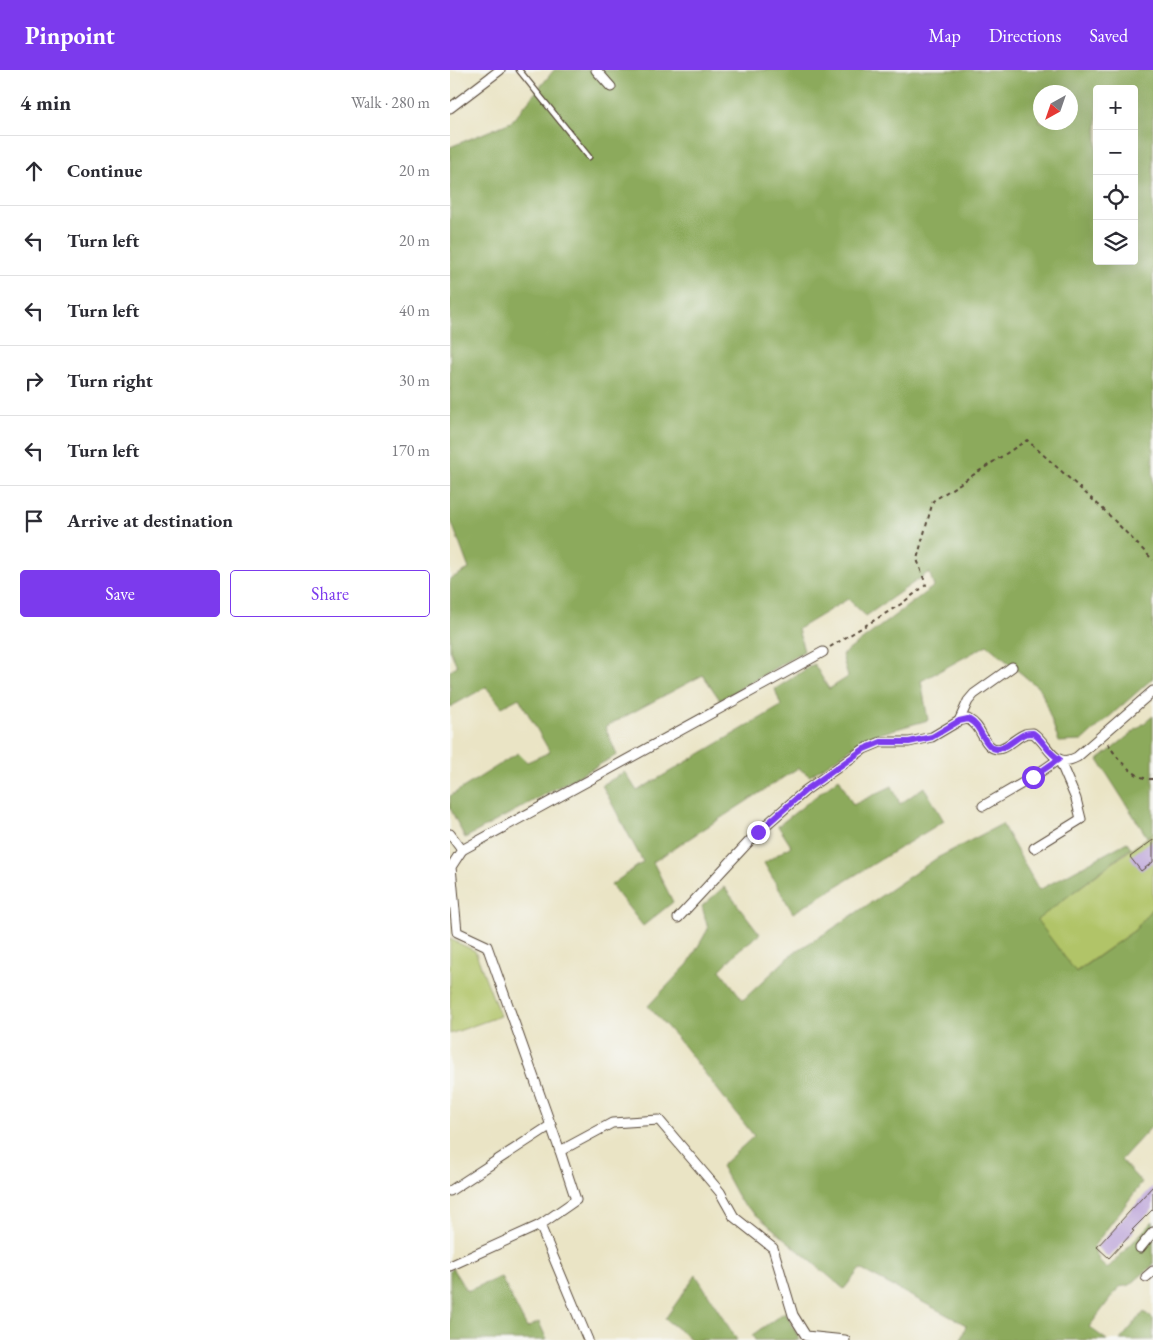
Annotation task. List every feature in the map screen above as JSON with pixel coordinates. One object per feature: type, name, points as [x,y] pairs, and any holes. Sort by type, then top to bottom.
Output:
[{"type":"street","points":[[450,108],[500,70]]},
{"type":"street","points":[[596,70],[611,87]]},
{"type":"street","points":[[450,1266],[540,1225],[576,1200],[487,946],[454,933],[451,867],[462,850],[823,652]]},
{"type":"street","points":[[959,721],[968,701],[974,694],[1012,667]]},
{"type":"street","points":[[678,918],[758,832],[806,790],[864,749],[881,742],[909,742],[932,737],[959,721],[968,719],[976,723],[989,745],[994,749],[1000,749],[1025,734],[1033,733],[1040,738],[1050,753],[1059,759],[1069,761],[1077,757],[1153,691]]},
{"type":"street","points":[[983,806],[1033,777],[1059,759]]},
{"type":"street","points":[[1034,848],[1081,819],[1076,799],[1059,759]]},
{"type":"street","points":[[450,834],[462,850]]},
{"type":"street","points":[[560,1151],[612,1123],[659,1120],[720,1192],[734,1217],[773,1248],[793,1315],[806,1336],[845,1340]]},
{"type":"street","points":[[450,1191],[551,1125]]},
{"type":"street","points":[[540,1225],[588,1340]]},
{"type":"street","points":[[1140,1248],[1153,1232]]},
{"type":"lane","points":[[519,70],[589,157]]},
{"type":"path","points":[[823,652],[901,604],[926,585],[917,560],[933,500],[1027,440],[1103,509],[1153,560]]},
{"type":"path","points":[[1107,738],[1114,753],[1128,768],[1142,777],[1153,779]]},
{"type":"green space","points":[[554,70],[1153,70],[1153,678],[1082,741],[1059,742],[1041,690],[987,645],[921,681],[928,720],[868,737],[810,776],[798,768],[653,862],[673,902],[643,926],[611,885],[643,862],[602,785],[625,772],[637,791],[781,706],[775,689],[814,664],[829,689],[848,677],[842,655],[934,586],[929,572],[866,616],[848,599],[798,629],[804,651],[720,700],[703,675],[605,727],[617,755],[465,838],[450,808],[450,796],[518,753],[527,762],[550,752],[519,698],[502,707],[486,687],[450,707],[450,671],[457,666],[450,650],[450,579],[469,569],[450,518],[450,147],[511,122]]},
{"type":"green space","points":[[1153,716],[1153,833],[1147,837],[1098,760]]},
{"type":"green space","points":[[839,778],[853,805],[892,786],[900,804],[924,787],[944,821],[793,913],[764,863],[791,846],[778,826]]},
{"type":"green space","points":[[1002,824],[1039,890],[1127,842],[1131,848],[1037,920],[1076,972],[1135,930],[1153,907],[1153,1125],[1121,1160],[1142,1183],[1093,1247],[1100,1262],[1107,1269],[1153,1221],[1153,1265],[1130,1285],[1119,1287],[1089,1327],[1107,1340],[961,1340],[966,1325],[860,1269],[844,1289],[740,1201],[721,1166],[754,1136],[678,1039],[648,1006],[688,964],[708,929],[702,906],[724,887],[760,934],[740,949],[720,970],[743,1000],[793,953],[937,858]]},
{"type":"green space","points":[[1153,833],[1153,907],[1135,930],[1075,972],[1036,920]]},
{"type":"green space","points":[[450,939],[475,951],[500,1016],[450,1034]]},
{"type":"green space","points":[[452,1268],[467,1291],[501,1277],[527,1328],[539,1322],[547,1340],[450,1340],[450,1271]]},
{"type":"green space","points":[[696,1275],[737,1340],[692,1340],[665,1319]]},
{"type":"green space","points":[[785,1312],[800,1340],[755,1340],[752,1335]]},
{"type":"green space","points":[[1144,1312],[1153,1319],[1153,1340],[1120,1340]]},
{"type":"building","points":[[1153,840],[1153,862],[1141,871],[1130,857]]},
{"type":"building","points":[[1153,1186],[1153,1209],[1132,1230],[1134,1231],[1109,1258],[1097,1247]]},
{"type":"route","points":[[758,832],[806,790],[864,749],[881,742],[909,742],[932,737],[959,721],[968,719],[976,723],[989,745],[994,749],[1000,749],[1025,734],[1033,733],[1040,738],[1050,753],[1059,759],[1033,777]]}]
